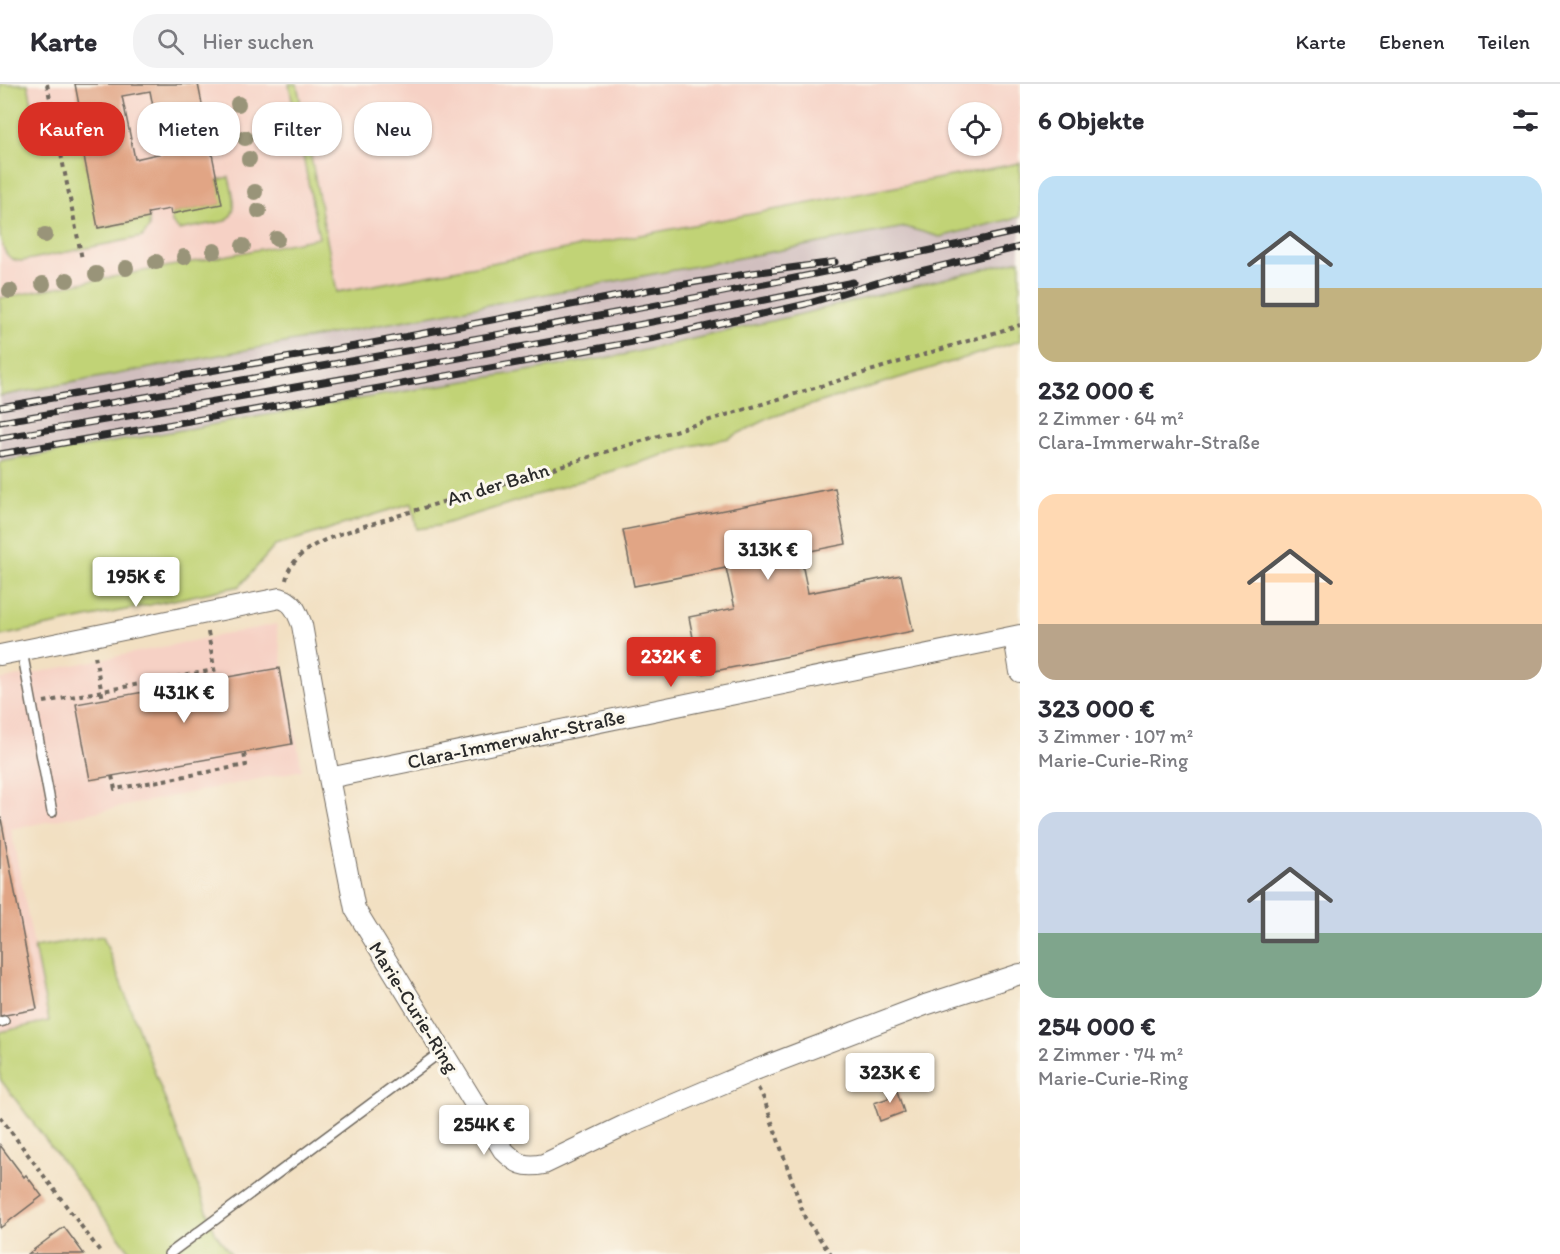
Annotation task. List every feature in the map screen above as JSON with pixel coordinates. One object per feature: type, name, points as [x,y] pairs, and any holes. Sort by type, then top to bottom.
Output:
[{"type":"street","points":[[0,655],[280,598]]},
{"type":"street","name":"Marie-Curie-Ring","points":[[280,598],[288,601],[296,609],[302,625],[355,909],[503,1150],[522,1165],[544,1164],[623,1126],[750,1072],[925,1005],[1020,974]]},
{"type":"street","points":[[1017,636],[1020,672]]},
{"type":"street","name":"Clara-Immerwahr-Straße","points":[[329,778],[1017,636]]},
{"type":"lane","points":[[22,651],[52,812]]},
{"type":"lane","points":[[169,1254],[442,1050]]},
{"type":"path","points":[[47,84],[82,259]]},
{"type":"path","name":"An der Bahn","points":[[280,598],[290,567],[303,552],[317,543],[361,527],[1020,325]]},
{"type":"path","points":[[204,614],[216,680]]},
{"type":"path","points":[[92,636],[103,699]]},
{"type":"path","points":[[32,704],[214,670]]},
{"type":"path","points":[[112,776],[115,789],[246,765],[244,753]]},
{"type":"path","points":[[750,1072],[764,1099],[806,1218],[831,1254]]},
{"type":"path","points":[[0,1117],[102,1254]]},
{"type":"shaded area","points":[[0,84],[1020,84],[1020,163],[337,292],[0,362]]},
{"type":"shaded area","points":[[1020,217],[1020,260],[789,317],[623,355],[0,462],[0,396],[905,227],[940,237]]},
{"type":"shaded area","points":[[276,624],[302,770],[11,829],[49,1022],[0,1032],[0,680]]},
{"type":"green space","points":[[0,84],[28,84],[32,102],[18,102],[18,156],[84,156],[99,228],[149,218],[149,228],[142,237],[22,261],[9,257],[4,250],[0,236]]},
{"type":"green space","points":[[289,84],[297,84],[300,102],[293,102]]},
{"type":"green space","points":[[303,156],[311,156],[337,292],[1020,163],[1020,217],[940,237],[905,227],[0,396],[0,298],[319,238]]},
{"type":"green space","points":[[229,177],[234,207],[230,217],[225,221],[179,230],[172,223],[171,214],[221,204],[217,180]]},
{"type":"green space","points":[[1020,260],[1020,341],[772,417],[729,438],[692,446],[438,526],[417,529],[412,503],[275,546],[240,586],[0,636],[0,462],[623,355]]},
{"type":"green space","points":[[103,936],[216,1234],[231,1254],[132,1254],[0,1079],[0,1032],[49,1021],[34,947]]},
{"type":"building","points":[[75,84],[198,84],[202,102],[152,102],[150,91],[122,96],[123,102],[78,102]]},
{"type":"building","points":[[125,111],[135,159],[148,156],[212,156],[222,204],[171,214],[170,209],[148,213],[149,218],[98,228],[84,156],[125,156]]},
{"type":"building","points":[[835,488],[846,544],[800,553],[808,593],[901,575],[913,631],[700,674],[689,617],[735,608],[726,568],[634,586],[623,530]]},
{"type":"building","points":[[279,668],[292,744],[90,780],[76,704]]},
{"type":"building","points":[[0,818],[37,1009],[0,1016]]},
{"type":"building","points":[[894,1082],[904,1112],[880,1121],[874,1103],[889,1098],[885,1086]]},
{"type":"building","points":[[0,1145],[24,1177],[26,1175],[42,1196],[0,1228]]},
{"type":"building","points":[[64,1227],[84,1254],[28,1254]]},
{"type":"railway","points":[[0,422],[639,308],[1020,231]]},
{"type":"railway","points":[[0,454],[655,338],[806,304],[896,277],[1020,247]]},
{"type":"railway","points":[[0,407],[367,344],[649,290],[835,262]]},
{"type":"railway","points":[[0,438],[321,383],[747,304],[853,282]]}]
